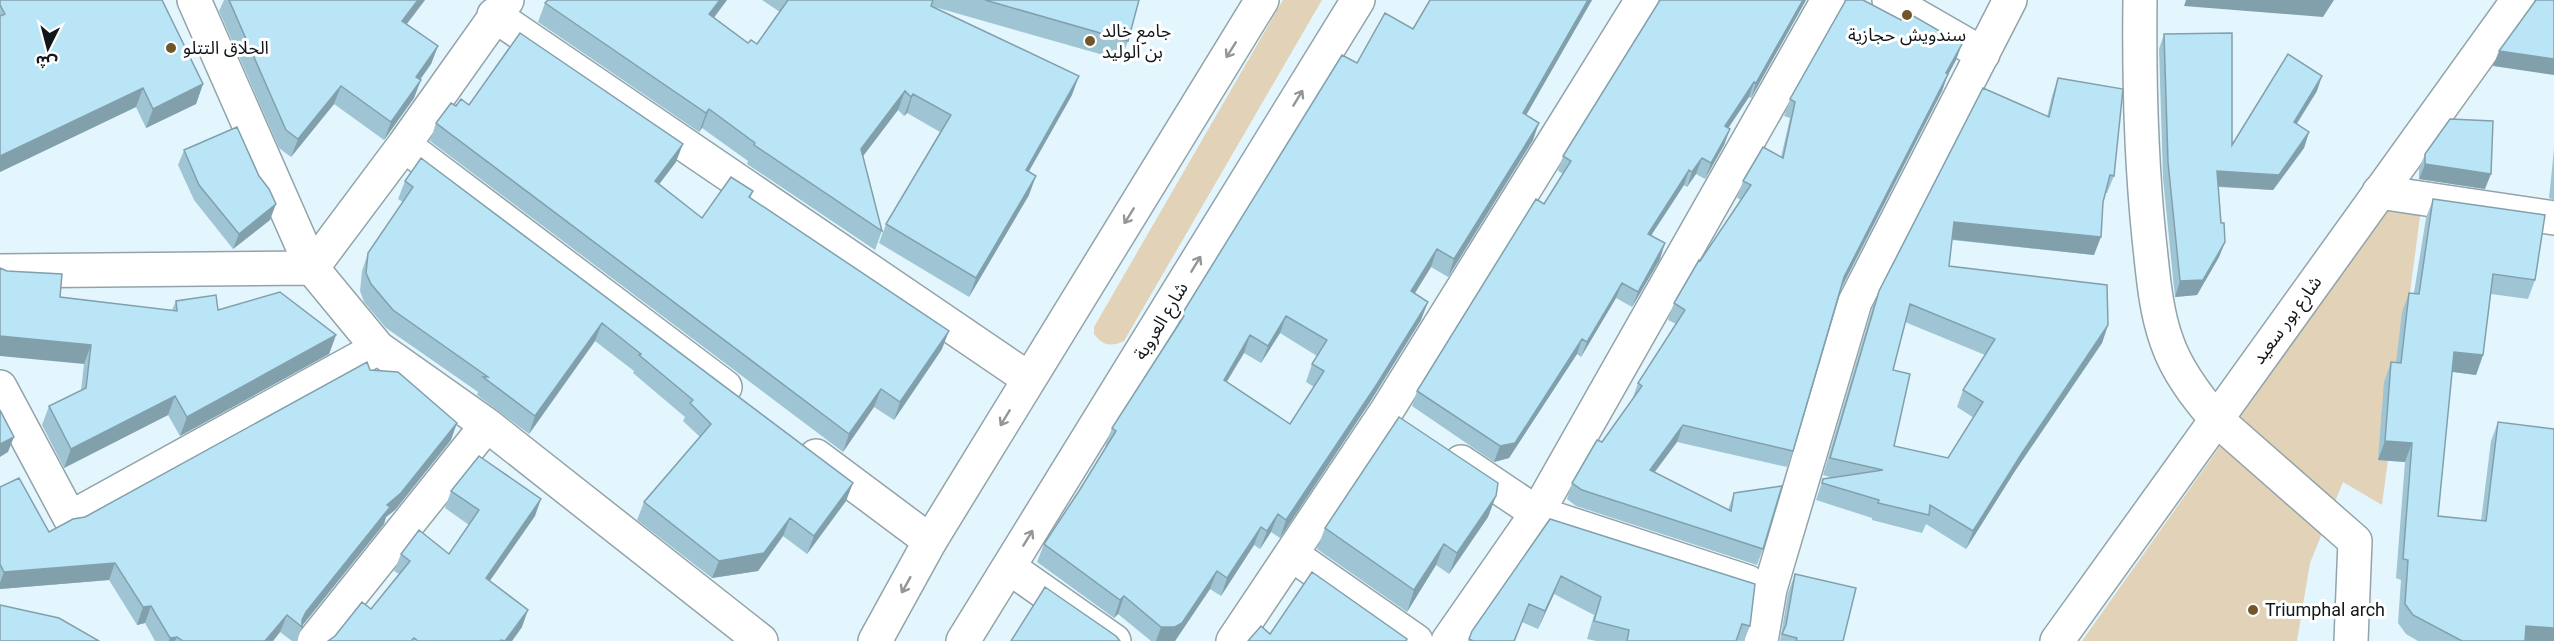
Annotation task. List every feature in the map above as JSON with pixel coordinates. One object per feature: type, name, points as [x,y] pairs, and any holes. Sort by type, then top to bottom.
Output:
[{"type":"street","points":[[194,0],[312,268],[378,348],[487,425],[761,641]]},
{"type":"street","points":[[875,641],[930,542],[1262,0]]},
{"type":"street","name":"شارع العروبة","points":[[963,641],[1358,0]]},
{"type":"street","points":[[1233,641],[1386,412],[1642,0]]},
{"type":"street","points":[[1448,641],[1537,513],[1828,0]]},
{"type":"street","points":[[1888,0],[1921,8],[1983,54]]},
{"type":"street","points":[[1761,641],[1770,589],[1855,302],[2010,0]]},
{"type":"street","points":[[2140,0],[2142,151],[2146,213],[2159,315],[2167,344],[2196,396],[2216,419],[2355,542],[2351,641]]},
{"type":"street","name":"شارع بور سعيد","points":[[2057,641],[2518,0]]},
{"type":"street","points":[[312,268],[404,145],[500,8],[1029,379]]},
{"type":"street","points":[[404,145],[748,405]]},
{"type":"street","points":[[2379,192],[2554,218]]},
{"type":"street","points":[[0,271],[312,268]]},
{"type":"street","points":[[0,387],[70,518],[378,348]]},
{"type":"street","points":[[1386,412],[1537,513],[1770,589]]},
{"type":"street","points":[[314,641],[487,425]]},
{"type":"street","points":[[796,441],[930,542]]},
{"type":"street","points":[[1291,554],[1416,641]]},
{"type":"street","points":[[1010,568],[1114,641]]},
{"type":"shaded area","points":[[1283,0],[1322,0],[1124,341],[1111,345],[1104,343],[1094,334],[1094,327]]},
{"type":"shaded area","points":[[2390,206],[2421,209],[2382,505],[2343,482],[2310,563],[2297,641],[2082,641]]},
{"type":"building","points":[[0,0],[162,0],[203,84],[153,109],[143,88],[0,156],[0,16],[5,14]]},
{"type":"building","points":[[229,0],[418,0],[402,21],[438,46],[416,77],[421,80],[391,122],[341,86],[298,139],[286,130]]},
{"type":"building","points":[[548,0],[720,0],[709,14],[748,43],[751,40],[757,44],[788,0],[933,0],[931,6],[1079,76],[1026,170],[1036,176],[976,278],[886,224],[951,115],[913,94],[911,97],[905,91],[861,149],[882,231],[754,145],[755,143],[709,109],[706,113],[545,3]]},
{"type":"building","points":[[985,0],[1139,0],[1128,41]]},
{"type":"building","points":[[1430,0],[1588,0],[1523,113],[1539,123],[1454,259],[1437,249],[1411,291],[1428,302],[1377,384],[1286,520],[1278,514],[1267,531],[1261,527],[1227,578],[1217,571],[1182,623],[1175,627],[1161,627],[1124,596],[1120,600],[1044,544],[1116,431],[1112,428],[1184,316],[1182,314],[1342,55],[1357,63],[1385,13],[1413,29]],"holes":[[[1286,316],[1327,340],[1312,364],[1324,371],[1290,424],[1224,380],[1250,335],[1268,346]]]},
{"type":"building","points":[[1660,0],[1803,0],[1756,83],[1754,82],[1725,126],[1730,129],[1711,163],[1702,158],[1692,172],[1689,170],[1648,234],[1665,243],[1638,292],[1622,283],[1587,342],[1582,339],[1515,443],[1500,446],[1417,391],[1536,199],[1544,204],[1571,161],[1563,156]]},
{"type":"building","points":[[1846,0],[1863,0],[1901,20],[1905,11],[1962,44],[1844,277],[1793,451],[1683,425],[1650,470],[1731,511],[1734,493],[1782,486],[1763,549],[1582,490],[1572,483],[1597,440],[1602,442],[1642,386],[1638,383],[1685,310],[1674,303],[1699,260],[1751,185],[1743,181],[1763,147],[1783,158],[1795,102],[1790,99]]},
{"type":"building","points":[[2536,0],[2554,0],[2554,59],[2499,51]]},
{"type":"building","points":[[520,33],[683,144],[655,181],[702,218],[731,177],[753,191],[749,197],[949,331],[900,402],[881,389],[849,434],[436,123],[451,103],[456,106],[461,99],[469,105]]},
{"type":"building","points":[[2232,33],[2232,145],[2288,54],[2322,76],[2294,122],[2309,132],[2279,175],[2217,171],[2221,223],[2224,223],[2225,242],[2203,280],[2180,281],[2168,162],[2164,34]]},
{"type":"building","points":[[2058,78],[2123,89],[2114,176],[2110,175],[2103,202],[2101,237],[1954,222],[1949,266],[2107,285],[2108,325],[1973,531],[1930,505],[1929,515],[1878,503],[1879,500],[1822,483],[1823,479],[1883,470],[1830,458],[1879,291],[1983,88],[2049,117]],"holes":[[[1910,304],[1995,339],[1963,390],[1983,402],[1948,458],[1894,446],[1910,374],[1893,370]]]},
{"type":"building","points":[[2450,119],[2493,121],[2491,174],[2425,164],[2425,154]]},
{"type":"building","points":[[237,127],[259,176],[269,189],[276,204],[239,234],[199,185],[184,150]]},
{"type":"building","points":[[421,158],[853,483],[814,536],[790,518],[764,553],[719,561],[644,502],[711,424],[690,403],[693,400],[602,323],[535,416],[483,377],[488,377],[393,310],[371,284],[366,273],[368,253],[413,187],[405,181]]},
{"type":"building","points":[[2433,199],[2545,215],[2535,280],[2493,274],[2483,355],[2454,352],[2438,516],[2486,521],[2498,422],[2554,429],[2554,628],[2526,626],[2525,641],[2462,641],[2413,615],[2405,604],[2408,560],[2403,559],[2412,443],[2385,441],[2391,362],[2401,363],[2409,293],[2419,294]]},
{"type":"building","points":[[0,268],[7,271],[62,274],[60,297],[177,311],[176,301],[216,295],[218,310],[280,292],[336,335],[187,417],[175,396],[71,449],[49,406],[86,388],[91,345],[0,336]]},
{"type":"building","points":[[367,362],[370,370],[398,372],[457,423],[401,493],[387,505],[390,507],[306,612],[302,620],[302,627],[287,615],[265,641],[183,641],[177,637],[170,638],[151,606],[143,607],[115,563],[4,572],[0,564],[0,487],[19,478],[49,532],[73,519],[85,517]]},
{"type":"building","points":[[0,410],[14,437],[0,444]]},
{"type":"building","points":[[1399,417],[1498,483],[1496,496],[1457,553],[1444,544],[1414,590],[1325,528]]},
{"type":"building","points":[[479,456],[541,499],[486,578],[528,610],[505,641],[418,641],[414,638],[411,641],[328,641],[335,636],[362,602],[371,609],[410,561],[401,554],[419,530],[449,554],[479,510],[451,491]]},
{"type":"building","points":[[1550,519],[1755,584],[1750,626],[1742,624],[1736,641],[1627,641],[1629,630],[1594,621],[1601,597],[1561,576],[1545,611],[1529,604],[1514,641],[1473,641],[1469,639],[1472,631]]},
{"type":"building","points":[[1312,572],[1407,639],[1406,641],[1248,641],[1261,626],[1270,634]]},
{"type":"building","points":[[1795,574],[1856,588],[1843,641],[1796,641],[1797,638],[1782,634],[1786,625]]},
{"type":"building","points":[[1045,587],[1116,636],[1120,641],[1011,641]]},
{"type":"building","points":[[0,605],[59,618],[99,641],[0,641]]},
{"type":"place","name":"سندويش حجازية","points":[[1907,15]]},
{"type":"place","name":"جامع خالد بن الوليد","points":[[1090,41]]},
{"type":"place","name":"الحلاق التتلو","points":[[171,48]]},
{"type":"place","name":"Triumphal arch","points":[[2253,610]]}]
